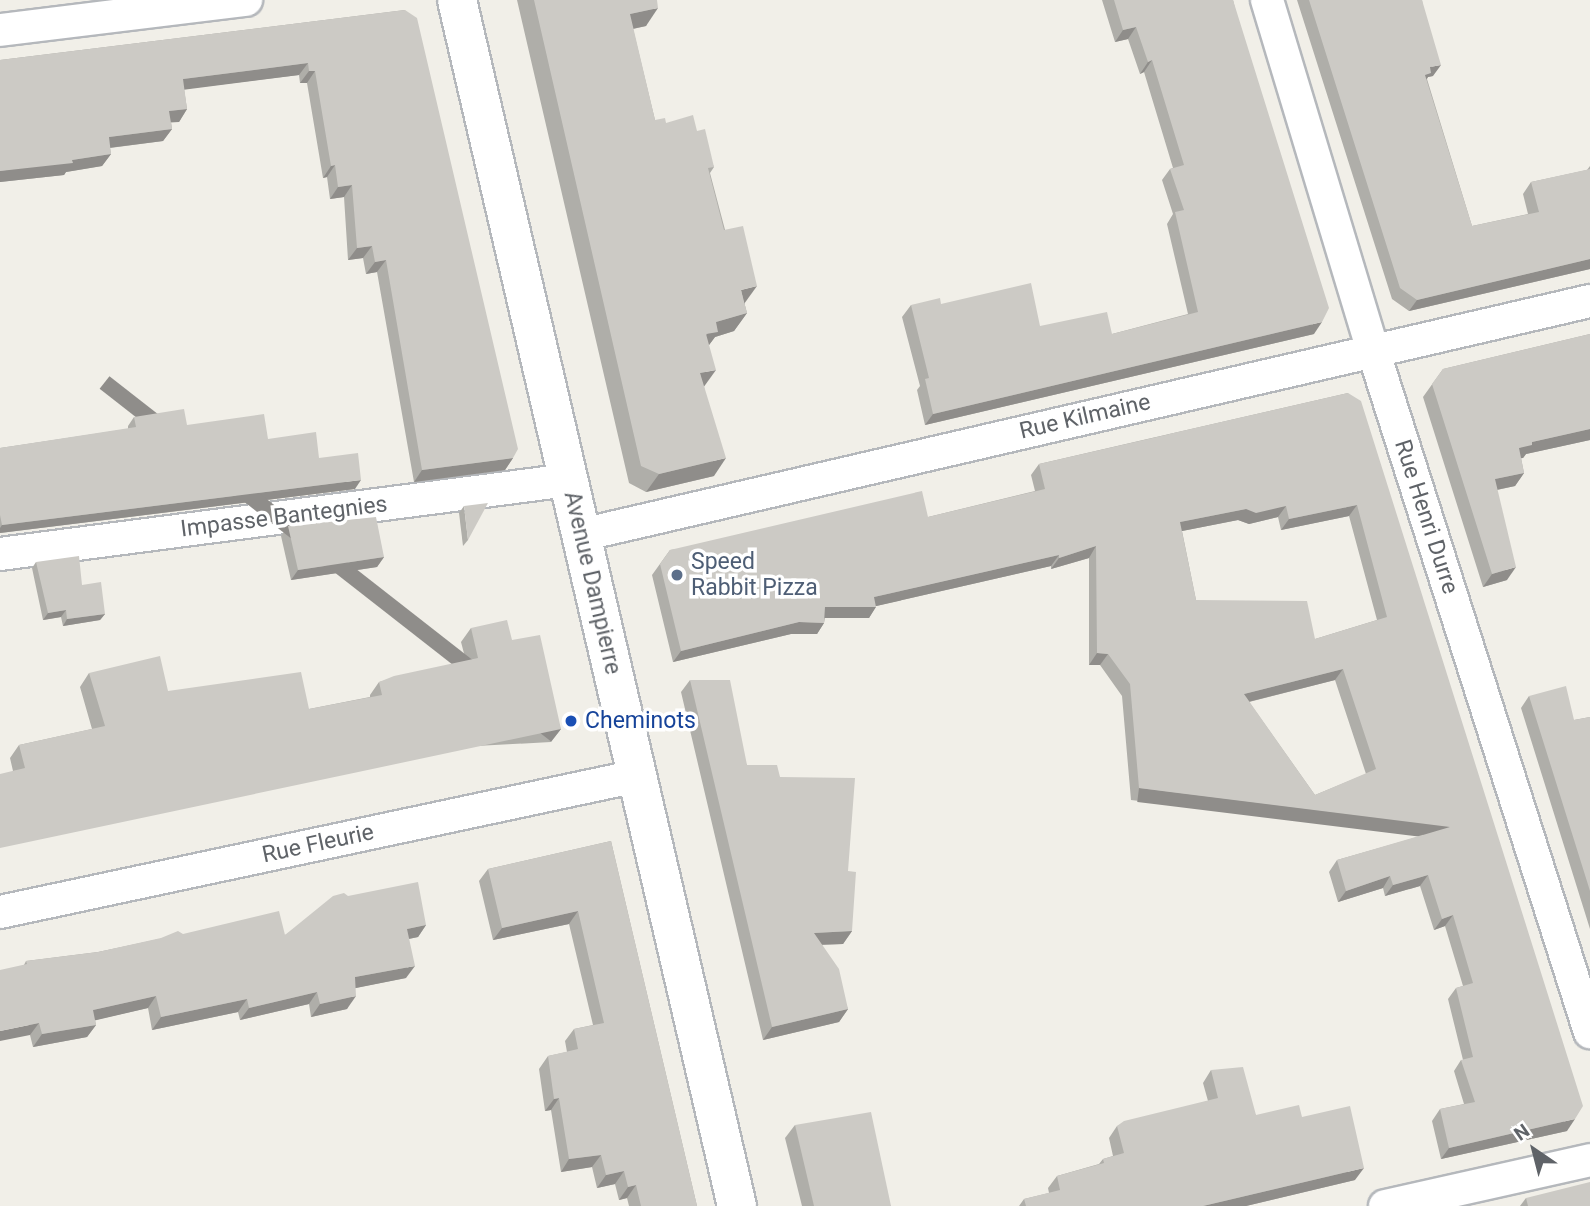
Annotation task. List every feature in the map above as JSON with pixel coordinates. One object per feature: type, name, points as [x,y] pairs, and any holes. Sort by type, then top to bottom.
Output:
[{"type":"main road","name":"Avenue Dampierre","points":[[457,0],[737,1206]]},
{"type":"street","points":[[0,30],[246,0]]},
{"type":"street","name":"Rue Henri Durre","points":[[1267,0],[1373,350],[1590,1032]]},
{"type":"street","name":"Rue Kilmaine","points":[[581,535],[1590,301]]},
{"type":"street","name":"Impasse Bantegnies","points":[[0,554],[568,480]]},
{"type":"street","name":"Rue Fleurie","points":[[0,912],[637,776]]},
{"type":"street","points":[[1385,1206],[1590,1160]]},
{"type":"building","points":[[534,0],[657,0],[658,8],[630,14],[655,120],[665,118],[666,123],[693,115],[697,131],[705,129],[714,167],[708,168],[724,230],[743,226],[757,286],[741,290],[747,313],[716,322],[718,332],[706,334],[716,370],[700,373],[726,458],[659,474],[641,466]]},
{"type":"building","points":[[1114,0],[1233,0],[1329,308],[1322,322],[933,414],[925,379],[929,378],[911,305],[940,298],[941,304],[1031,283],[1040,326],[1107,312],[1112,334],[1198,312],[1175,212],[1184,210],[1170,169],[1184,165],[1152,60],[1148,62],[1136,27],[1123,30]]},
{"type":"building","points":[[1309,0],[1422,0],[1441,65],[1430,67],[1431,73],[1425,75],[1472,226],[1539,212],[1531,182],[1590,169],[1590,259],[1417,300],[1400,288]]},
{"type":"building","points":[[405,10],[417,18],[518,449],[513,458],[422,470],[386,260],[375,262],[372,246],[357,248],[352,185],[338,187],[335,165],[331,166],[315,71],[309,71],[308,63],[183,79],[187,109],[169,111],[172,129],[109,137],[111,154],[72,160],[73,163],[0,171],[0,60]]},
{"type":"building","points":[[1590,334],[1590,429],[1532,442],[1532,445],[1519,448],[1524,473],[1495,479],[1516,567],[1492,574],[1432,384],[1443,369]]},
{"type":"building","points":[[1348,393],[1361,401],[1583,1106],[1575,1119],[1449,1148],[1440,1109],[1475,1102],[1461,1060],[1473,1057],[1456,988],[1473,983],[1453,915],[1442,919],[1428,875],[1393,885],[1390,876],[1346,891],[1337,860],[1450,827],[1139,788],[1130,684],[1108,654],[1097,653],[1096,546],[1059,558],[1059,555],[874,597],[876,607],[825,607],[824,623],[799,622],[681,651],[660,564],[670,550],[922,491],[928,517],[1045,489],[1039,464]],"holes":[[[1357,505],[1387,617],[1315,639],[1307,601],[1196,600],[1180,522],[1246,509],[1256,513],[1286,506],[1289,519]],[[1343,669],[1376,769],[1315,795],[1244,694]]]},
{"type":"building","points":[[184,409],[187,425],[264,414],[268,439],[316,432],[319,458],[358,453],[361,480],[2,525],[0,448],[136,427],[134,417]]},
{"type":"building","points":[[488,503],[468,540],[464,506]]},
{"type":"building","points":[[376,517],[384,557],[298,570],[288,526]]},
{"type":"building","points":[[79,556],[82,585],[101,582],[105,614],[67,619],[66,610],[48,613],[36,562]]},
{"type":"building","points":[[507,620],[512,640],[540,635],[561,729],[0,848],[0,774],[25,768],[19,745],[105,726],[89,673],[160,656],[168,691],[301,672],[309,709],[382,695],[379,682],[394,676],[478,658],[471,628]]},
{"type":"building","points":[[690,680],[730,680],[747,765],[777,765],[780,777],[855,778],[848,871],[856,872],[852,931],[814,933],[839,969],[848,1009],[772,1027]]},
{"type":"building","points":[[1566,686],[1574,720],[1590,717],[1590,891],[1529,696]]},
{"type":"building","points":[[611,841],[697,1206],[641,1206],[636,1185],[628,1187],[624,1171],[606,1175],[601,1155],[569,1159],[559,1098],[554,1099],[548,1056],[578,1049],[574,1029],[604,1023],[578,911],[502,928],[488,869]]},
{"type":"building","points":[[418,882],[426,925],[407,929],[415,966],[355,977],[356,996],[320,1004],[317,992],[249,1008],[247,999],[161,1017],[156,996],[93,1010],[96,1025],[42,1034],[39,1023],[0,1031],[0,970],[27,964],[26,961],[98,952],[161,938],[178,931],[183,934],[279,911],[285,935],[333,896],[344,893],[348,896]]},
{"type":"building","points":[[1243,1067],[1256,1115],[1299,1105],[1302,1117],[1350,1106],[1364,1168],[1203,1206],[1026,1206],[1024,1199],[1060,1190],[1057,1176],[1104,1163],[1103,1159],[1124,1153],[1117,1126],[1124,1121],[1218,1098],[1211,1070]]},
{"type":"building","points":[[871,1112],[891,1206],[814,1206],[795,1125]]},
{"type":"building","points":[[1590,1182],[1590,1206],[1528,1206],[1526,1198]]},
{"type":"place","name":"Speed Rabbit Pizza","points":[[677,575]]},
{"type":"place","name":"Cheminots","points":[[571,721]]}]
